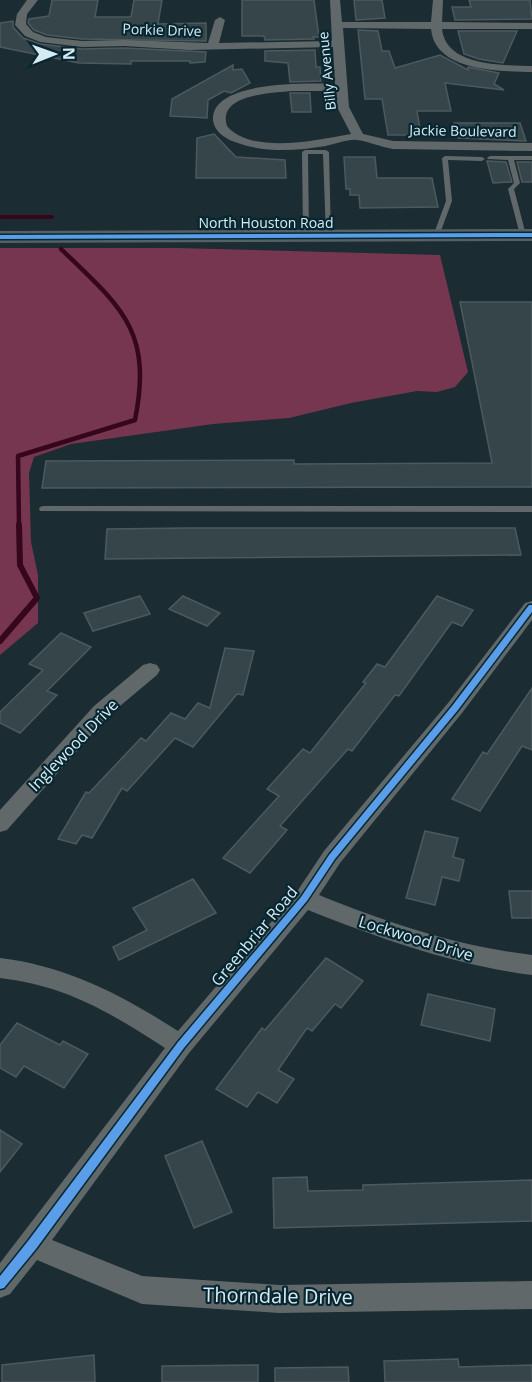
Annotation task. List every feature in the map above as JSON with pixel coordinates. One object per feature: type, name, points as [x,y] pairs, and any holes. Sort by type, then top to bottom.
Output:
[{"type":"street","name":"Porkie Drive","points":[[33,0],[22,14],[20,25],[29,34],[44,40],[82,44],[124,43],[189,47],[337,44]]},
{"type":"street","name":"Billy Avenue","points":[[335,0],[343,107],[358,136]]},
{"type":"street","points":[[438,0],[437,37],[447,51],[467,60],[493,67],[532,69]]},
{"type":"street","points":[[213,46],[220,20]]},
{"type":"street","points":[[337,25],[532,26]]},
{"type":"street","points":[[341,88],[292,87],[254,91],[225,105],[219,118],[221,127],[228,134],[240,140],[286,146],[329,142],[358,136]]},
{"type":"street","name":"Jackie Boulevard","points":[[358,136],[377,143],[393,145],[532,147]]},
{"type":"street","name":"North Houston Road","points":[[0,237],[528,235]]},
{"type":"street","name":"Greenbriar Road","points":[[0,1284],[32,1245],[181,1045],[304,899],[332,857],[455,708],[532,607]]},
{"type":"street","name":"Inglewood Drive","points":[[0,824],[101,711],[150,670]]},
{"type":"street","name":"Lockwood Drive","points":[[304,899],[374,927],[438,947],[503,963],[532,965]]},
{"type":"street","points":[[0,968],[62,978],[119,1006],[181,1045]]},
{"type":"street","name":"Thorndale Drive","points":[[32,1245],[142,1290],[279,1299],[532,1295]]},
{"type":"lane","points":[[306,236],[305,152],[326,152],[329,236]]},
{"type":"lane","points":[[436,236],[449,201],[445,158],[482,159]]},
{"type":"lane","points":[[490,158],[532,158]]},
{"type":"lane","points":[[511,158],[517,183],[511,189],[528,235]]},
{"type":"lane","points":[[43,509],[532,509]]},
{"type":"shaded area","points":[[0,248],[178,248],[440,255],[468,372],[455,387],[437,392],[417,391],[351,403],[289,418],[213,424],[71,444],[34,457],[29,473],[31,542],[38,575],[38,623],[0,655]]},
{"type":"building","points":[[52,0],[98,0],[95,17],[131,17],[134,0],[162,0],[158,24],[206,23],[206,41],[82,39],[47,35],[34,30],[28,23],[29,19],[49,16]]},
{"type":"building","points":[[242,0],[314,0],[319,37],[265,40],[264,36],[242,36]]},
{"type":"building","points":[[354,0],[382,0],[385,18],[356,20]]},
{"type":"building","points":[[469,0],[530,0],[532,19],[455,20],[452,7],[471,7]]},
{"type":"building","points":[[13,21],[13,27],[23,38],[40,44],[82,49],[124,48],[206,52],[205,62],[79,63],[0,47],[0,23]]},
{"type":"building","points":[[358,30],[378,31],[382,51],[389,51],[395,68],[440,55],[468,70],[468,67],[499,73],[494,84],[504,90],[445,83],[451,111],[417,111],[421,135],[388,135],[382,99],[365,99]]},
{"type":"building","points":[[458,31],[517,31],[503,63],[464,54]]},
{"type":"building","points":[[315,50],[316,67],[320,67],[321,81],[290,82],[288,63],[265,61],[265,51]]},
{"type":"building","points":[[233,65],[233,70],[242,69],[250,83],[231,93],[224,91],[208,100],[207,118],[170,116],[172,99]]},
{"type":"building","points":[[290,93],[310,93],[311,112],[292,112]]},
{"type":"building","points":[[454,123],[520,123],[526,141],[458,138]]},
{"type":"building","points":[[214,134],[236,157],[285,160],[286,178],[196,178],[197,138]]},
{"type":"building","points":[[344,157],[375,157],[377,178],[432,178],[438,207],[360,208],[359,195],[350,195],[350,189],[346,189]]},
{"type":"building","points":[[487,161],[506,162],[512,182],[493,183]]},
{"type":"building","points":[[517,162],[532,162],[532,182],[522,182]]},
{"type":"building","points":[[460,302],[532,302],[532,487],[42,488],[46,461],[294,460],[294,464],[492,463]]},
{"type":"building","points":[[515,528],[521,555],[105,559],[107,529]]},
{"type":"building","points":[[140,596],[150,614],[93,631],[84,613]]},
{"type":"building","points":[[183,596],[220,613],[207,626],[169,609]]},
{"type":"building","points":[[437,596],[473,610],[462,626],[452,622],[399,696],[395,695],[352,751],[348,749],[280,826],[287,830],[250,873],[223,858],[279,796],[267,789],[303,749],[310,753],[366,683],[363,682],[377,664],[385,667]]},
{"type":"building","points":[[61,633],[91,647],[47,691],[57,695],[20,733],[0,723],[0,712],[43,670],[29,664]]},
{"type":"building","points":[[225,648],[254,651],[243,695],[237,694],[193,747],[175,738],[127,791],[122,788],[92,838],[82,835],[76,844],[58,839],[86,792],[89,793],[141,738],[146,741],[171,713],[185,719],[198,703],[210,708]]},
{"type":"building","points":[[532,688],[532,750],[522,746],[480,811],[452,799],[483,752],[487,754]]},
{"type":"building","points":[[425,831],[458,838],[453,857],[464,860],[459,881],[442,877],[435,905],[406,898]]},
{"type":"building","points":[[193,879],[216,913],[119,960],[113,947],[147,930],[133,908]]},
{"type":"building","points":[[509,891],[532,891],[532,918],[512,918]]},
{"type":"building","points":[[326,958],[363,981],[341,1008],[335,1004],[312,1031],[307,1028],[278,1070],[294,1079],[277,1103],[258,1092],[247,1107],[216,1089],[262,1028],[265,1030]]},
{"type":"building","points":[[428,994],[495,1009],[490,1041],[421,1025]]},
{"type":"building","points":[[17,1023],[60,1045],[63,1041],[88,1054],[64,1088],[24,1066],[16,1077],[0,1068],[0,1045]]},
{"type":"building","points":[[0,1130],[22,1144],[0,1172]]},
{"type":"building","points":[[202,1141],[232,1212],[194,1228],[165,1156]]},
{"type":"building","points":[[307,1177],[308,1191],[363,1190],[363,1185],[532,1180],[532,1221],[274,1228],[273,1178]]},
{"type":"building","points":[[94,1355],[95,1382],[2,1382],[2,1365]]},
{"type":"building","points":[[458,1359],[459,1367],[532,1365],[532,1382],[385,1382],[384,1361]]},
{"type":"building","points":[[258,1365],[258,1382],[162,1382],[162,1366]]},
{"type":"building","points":[[348,1367],[349,1382],[275,1382],[275,1368]]},
{"type":"waterway","points":[[0,217],[52,217]]},
{"type":"waterway","points":[[19,526],[18,456],[135,420],[139,389],[139,363],[135,342],[127,322],[116,305],[61,249]]},
{"type":"waterway","points":[[0,641],[37,598],[20,565],[19,525]]},
{"type":"cycle path","points":[[0,237],[532,235]]},
{"type":"cycle path","points":[[0,1284],[32,1245],[181,1045],[304,899],[332,857],[455,708],[532,607]]}]
